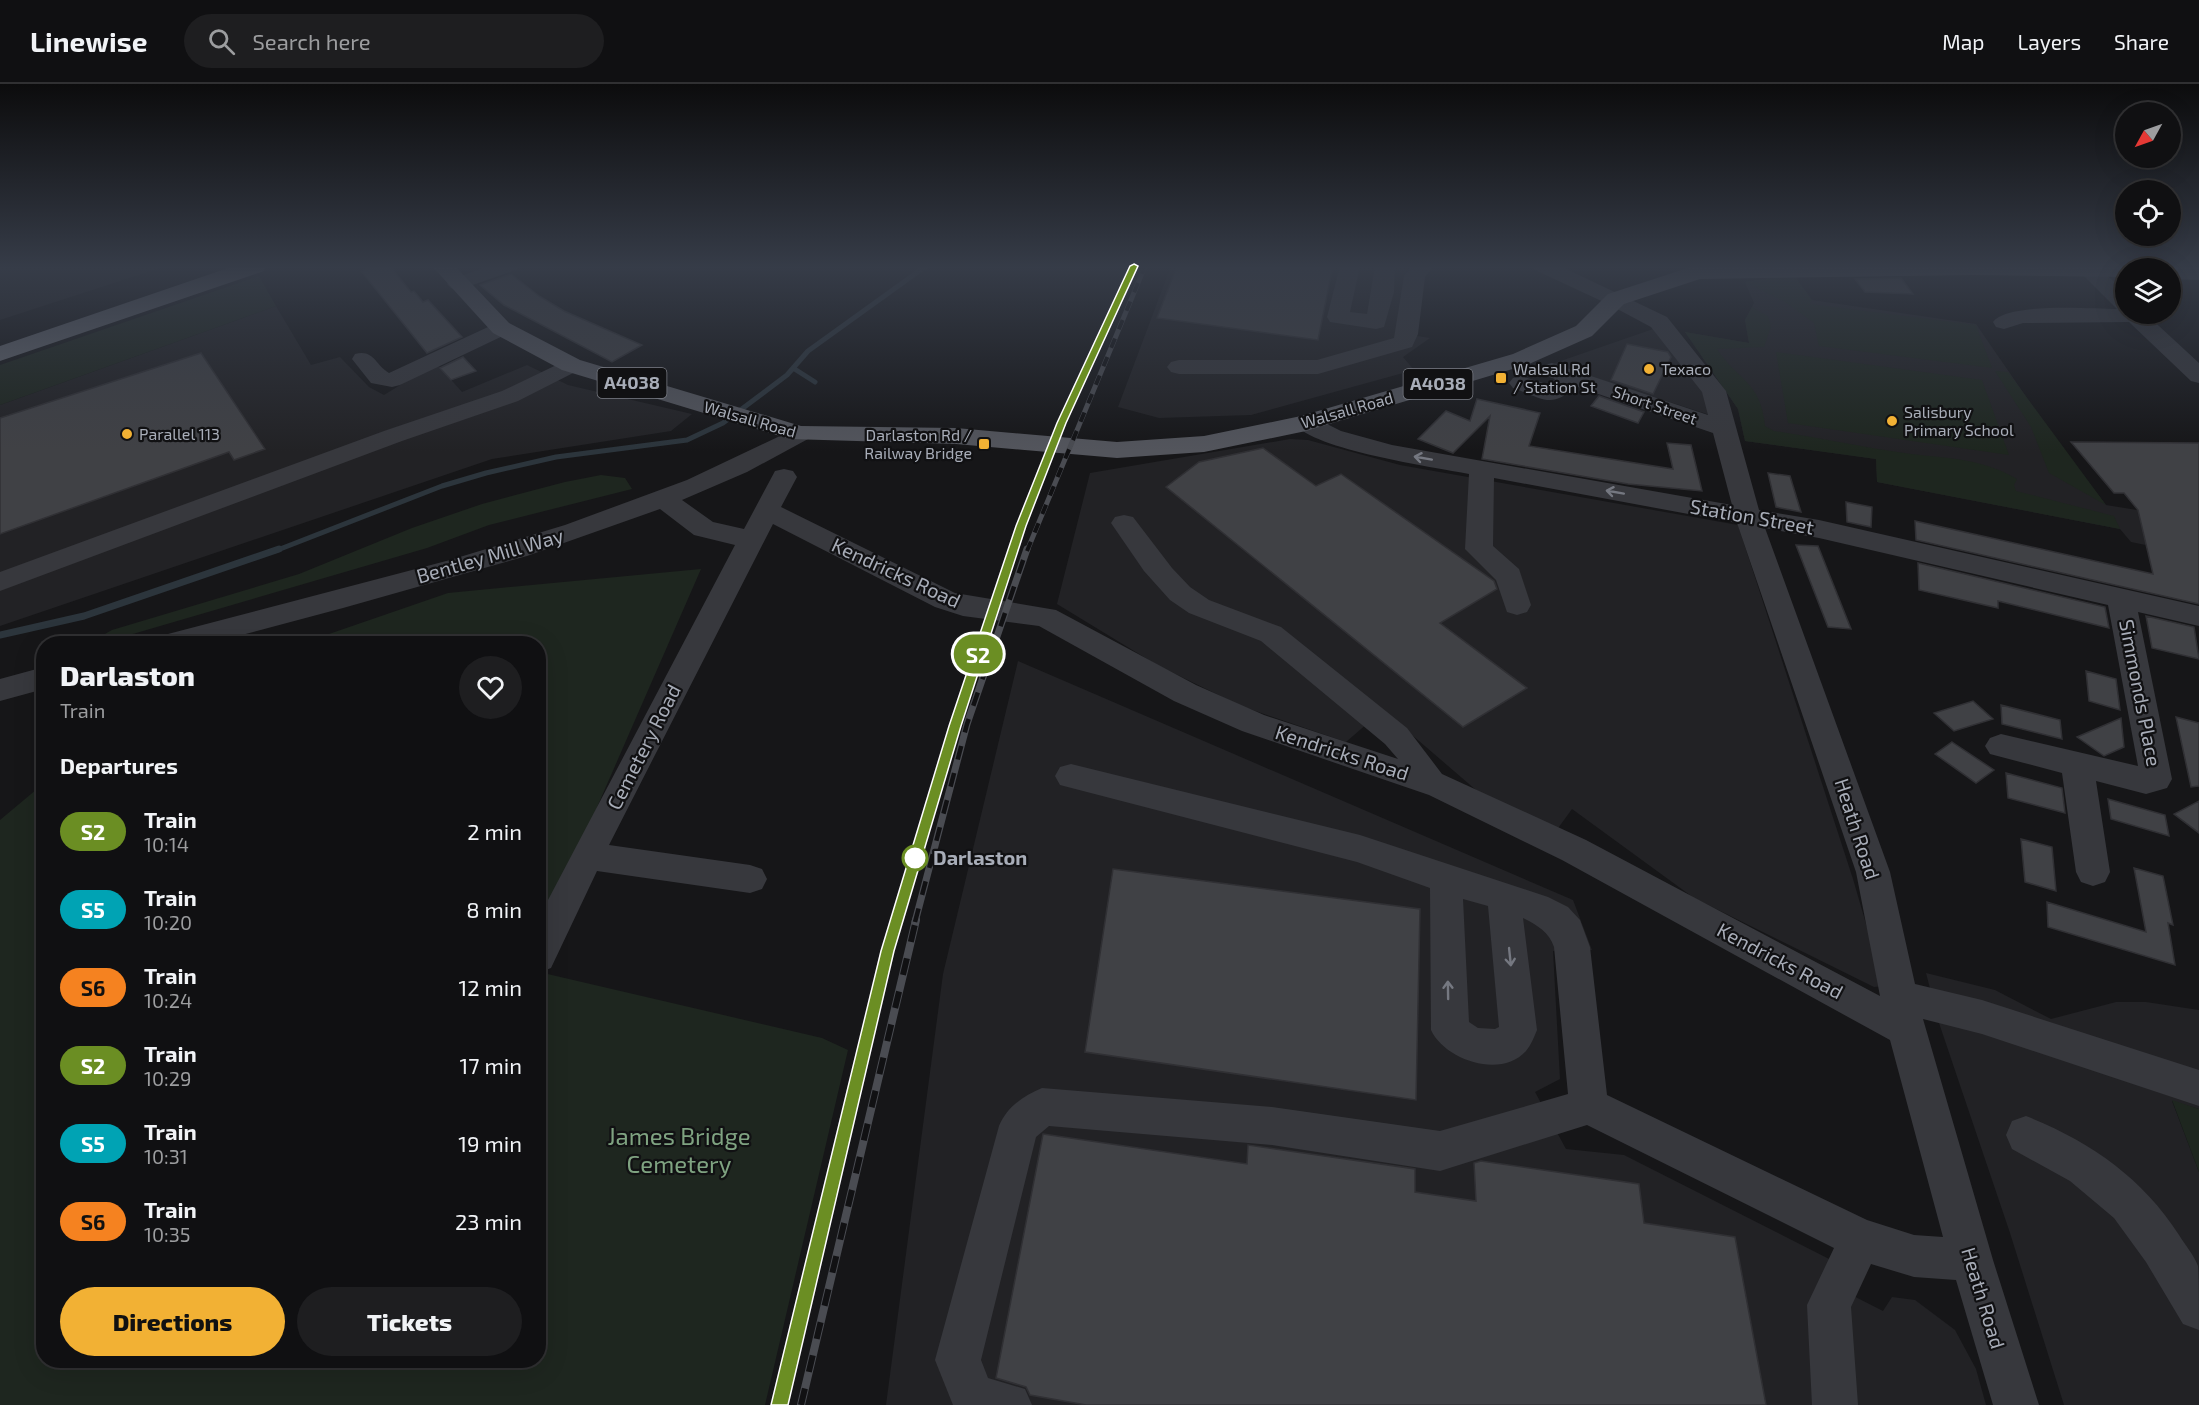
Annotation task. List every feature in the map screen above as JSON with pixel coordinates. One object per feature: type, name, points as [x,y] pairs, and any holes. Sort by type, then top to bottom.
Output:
[{"type":"highway","points":[[0,336],[25,328]]},
{"type":"highway","points":[[0,354],[77,328]]},
{"type":"main road","name":"A4038","points":[[501,328],[561,361]]},
{"type":"main road","name":"Walsall Road","points":[[561,361],[800,434],[956,436],[1118,450],[1204,444],[1306,423],[1547,350],[1587,328]]},
{"type":"street","points":[[363,359],[379,378],[392,380],[501,328]]},
{"type":"street","points":[[1179,367],[1318,367],[1390,348],[1404,342],[1408,328]]},
{"type":"street","name":"Heath Road","points":[[1665,328],[1714,391],[1748,517],[1873,872],[1902,1013],[1971,1260],[2016,1405]]},
{"type":"street","points":[[2149,328],[2199,376]]},
{"type":"street","points":[[0,582],[393,436],[510,396],[561,361]]},
{"type":"street","name":"Short Street","points":[[1521,382],[1554,394],[1562,373],[1724,428]]},
{"type":"street","name":"Station Street","points":[[1306,423],[1332,436],[1366,447],[1830,531],[2199,616]]},
{"type":"street","name":"Bentley Mill Way","points":[[198,636],[511,552],[664,498],[769,453],[800,434]]},
{"type":"street","points":[[1482,469],[1479,549],[1509,576],[1517,605]]},
{"type":"street","name":"Cemetery Road","points":[[546,941],[587,856],[784,477]]},
{"type":"street","points":[[664,498],[694,526],[708,532],[752,538]]},
{"type":"street","name":"Kendricks Road","points":[[768,511],[945,600],[963,606],[1032,614],[1060,623],[1185,693],[1253,723],[1431,783],[1574,850],[1902,1013],[1982,1017],[2199,1088]]},
{"type":"street","points":[[1124,523],[1176,590],[1191,602],[1256,625],[1271,634],[1396,736],[1408,749],[1431,783]]},
{"type":"street","name":"Simmonds Place","points":[[2001,746],[2146,781],[2156,779],[2121,598]]},
{"type":"street","points":[[0,690],[36,680]]},
{"type":"street","points":[[2077,764],[2093,872]]},
{"type":"street","points":[[1071,776],[1360,849],[1536,907],[1555,918],[1567,931],[1572,947],[1577,1014],[1589,1106]]},
{"type":"street","points":[[587,856],[750,879]]},
{"type":"street","points":[[1449,880],[1446,898],[1450,1030],[1465,1042],[1495,1047],[1506,1046],[1514,1039],[1518,1030],[1505,912],[1506,899]]},
{"type":"street","points":[[1009,1405],[973,1398],[958,1360],[1019,1126],[1042,1107],[1263,1125],[1440,1151],[1589,1106],[1862,1239],[1914,1256],[1971,1260]]},
{"type":"street","points":[[2026,1135],[2075,1160],[2117,1192],[2150,1232],[2199,1308]]},
{"type":"street","points":[[1835,1405],[1829,1305],[1862,1239]]},
{"type":"shaded area","points":[[216,328],[289,328],[311,365],[340,357],[369,387],[384,395],[436,363],[462,392],[527,365],[568,385],[692,414],[671,431],[492,459],[0,626],[0,405]]},
{"type":"shaded area","points":[[1148,328],[1400,328],[1399,333],[1430,338],[1403,357],[1414,370],[1251,415],[1159,418],[1118,407]]},
{"type":"shaded area","points":[[1656,328],[1698,378],[1716,417],[1552,364]]},
{"type":"shaded area","name":"Salisbury Primary School","points":[[1746,328],[1979,328],[2051,433],[2106,505],[2199,520],[2199,556],[2131,542],[2120,529],[1877,482],[1876,459],[1745,441],[1738,409],[1685,332],[1749,343]]},
{"type":"shaded area","points":[[1290,439],[1308,440],[1400,465],[1738,525],[1853,879],[1884,986],[1874,987],[1694,898],[1572,809],[1556,831],[1476,790],[1383,710],[1346,742],[1241,706],[1157,665],[1057,604],[1090,473]]},
{"type":"shaded area","points":[[1018,661],[1573,900],[1592,950],[1553,951],[1560,1079],[1535,1092],[1566,1149],[1624,1155],[1837,1263],[1824,1281],[1883,1311],[1892,1297],[1915,1300],[1955,1330],[1976,1369],[1986,1405],[886,1405],[943,974]]},
{"type":"shaded area","points":[[1926,973],[1995,990],[2051,1019],[2116,1002],[2146,1002],[2199,1010],[2199,1109],[2172,1101],[2199,1172],[2199,1405],[2064,1405],[2010,1233],[1939,1023]]},
{"type":"green space","points":[[109,328],[216,328],[0,405],[0,365]]},
{"type":"green space","points":[[1746,328],[1771,328],[1764,347],[1717,349],[1753,390],[1763,411],[1765,426],[1774,431],[1894,452],[1978,463],[2017,479],[2014,485],[2016,491],[2114,516],[2120,529],[1877,482],[1876,459],[1745,441],[1738,409],[1685,332],[1749,343]]},
{"type":"green space","points":[[1815,328],[1977,328],[1992,368],[1819,346]]},
{"type":"green space","points":[[1776,352],[1982,380],[2009,455],[1788,423]]},
{"type":"green space","points":[[1995,371],[2008,372],[2106,505],[2049,473],[2031,427]]},
{"type":"green space","points":[[601,475],[625,478],[632,489],[489,525],[427,548],[126,636],[101,636],[112,630],[299,574],[412,528],[482,504]]},
{"type":"green space","points":[[701,569],[577,853],[546,912],[546,636],[323,636],[448,593]]},
{"type":"green space","name":"James Bridge Cemetery","points":[[36,790],[36,1368],[546,1368],[546,974],[822,1038],[848,1050],[765,1405],[0,1405],[0,820]]},
{"type":"green space","points":[[2172,1100],[2199,1109],[2199,1172]]},
{"type":"building","points":[[407,328],[453,328],[462,337],[427,353]]},
{"type":"building","points":[[547,328],[602,328],[642,345],[612,362]]},
{"type":"building","points":[[1228,328],[1321,328],[1318,340]]},
{"type":"building","name":"Texaco","points":[[1627,344],[1668,352],[1671,357],[1653,394],[1611,380]]},
{"type":"building","name":"Parallel 113","points":[[201,353],[265,449],[234,460],[229,452],[0,534],[0,418]]},
{"type":"building","points":[[463,357],[476,371],[451,380],[440,368]]},
{"type":"building","points":[[1599,396],[1644,412],[1638,423],[1591,406]]},
{"type":"building","points":[[1477,399],[1540,413],[1529,446],[1673,469],[1667,443],[1691,445],[1702,491],[1628,484],[1482,459],[1490,416],[1453,453],[1418,439],[1446,411],[1470,421]]},
{"type":"building","points":[[2071,442],[2199,443],[2199,604],[1916,540],[1915,521],[2153,574],[2138,510],[2124,493],[2114,493]]},
{"type":"building","points":[[1263,448],[1316,486],[1341,474],[1494,581],[1497,589],[1440,623],[1527,688],[1463,727],[1166,487],[1199,462]]},
{"type":"building","points":[[1768,473],[1790,476],[1801,512],[1776,507]]},
{"type":"building","points":[[1846,502],[1872,507],[1871,527],[1847,522]]},
{"type":"building","points":[[1796,545],[1818,546],[1851,629],[1828,627]]},
{"type":"building","points":[[1918,563],[2105,607],[2109,628],[1998,601],[1998,608],[1919,590]]},
{"type":"building","points":[[2146,616],[2194,627],[2199,659],[2152,648]]},
{"type":"building","points":[[2086,671],[2116,679],[2120,710],[2089,701]]},
{"type":"building","points":[[1973,701],[1993,719],[1954,731],[1934,713]]},
{"type":"building","points":[[2001,705],[2060,720],[2062,739],[2002,724]]},
{"type":"building","points":[[2176,717],[2199,723],[2199,786],[2191,787]]},
{"type":"building","points":[[2121,718],[2124,747],[2104,756],[2077,737]]},
{"type":"building","points":[[1952,742],[1994,770],[1976,783],[1935,754]]},
{"type":"building","points":[[2006,773],[2062,788],[2065,813],[2008,798]]},
{"type":"building","points":[[2108,799],[2165,815],[2169,836],[2111,819]]},
{"type":"building","points":[[2199,801],[2199,833],[2174,814]]},
{"type":"building","points":[[2021,839],[2052,847],[2056,891],[2025,882]]},
{"type":"building","points":[[2134,868],[2163,876],[2173,925],[2168,923],[2175,965],[2048,927],[2047,902],[2146,932]]},
{"type":"building","points":[[1113,869],[1420,909],[1416,1100],[1085,1052]]},
{"type":"building","points":[[1043,1134],[1247,1164],[1248,1145],[1415,1169],[1415,1192],[1476,1201],[1474,1163],[1481,1161],[1639,1184],[1644,1223],[1735,1237],[1766,1405],[1086,1405],[1030,1395],[1026,1387],[996,1378]]},
{"type":"waterway","points":[[793,368],[808,351],[840,328]]},
{"type":"waterway","points":[[275,551],[442,486],[486,473],[556,457],[687,440],[723,423],[793,368]]},
{"type":"waterway","points":[[793,368],[815,382]]},
{"type":"waterway","points":[[0,635],[84,616],[279,549]]},
{"type":"railway","points":[[1013,551],[1062,423],[1106,328]]},
{"type":"railway","points":[[1027,551],[1119,328]]},
{"type":"railway","points":[[896,922],[955,726],[1013,549]]},
{"type":"railway","points":[[915,922],[967,724],[1027,549]]},
{"type":"railway","points":[[780,1405],[896,920]]},
{"type":"railway","points":[[801,1405],[916,920]]},
{"type":"train","name":"S2","points":[[780,1405],[887,951],[995,598],[1062,423],[1105,328]]},
{"type":"place","name":"Texaco","points":[[1649,369]]},
{"type":"place","name":"Walsall Rd / Station St","points":[[1501,378]]},
{"type":"place","name":"Salisbury Primary School","points":[[1892,421]]},
{"type":"place","name":"Parallel 113","points":[[127,434]]},
{"type":"place","name":"Darlaston Rd / Railway Bridge","points":[[984,444]]},
{"type":"place","name":"Darlaston","points":[[915,858]]}]
